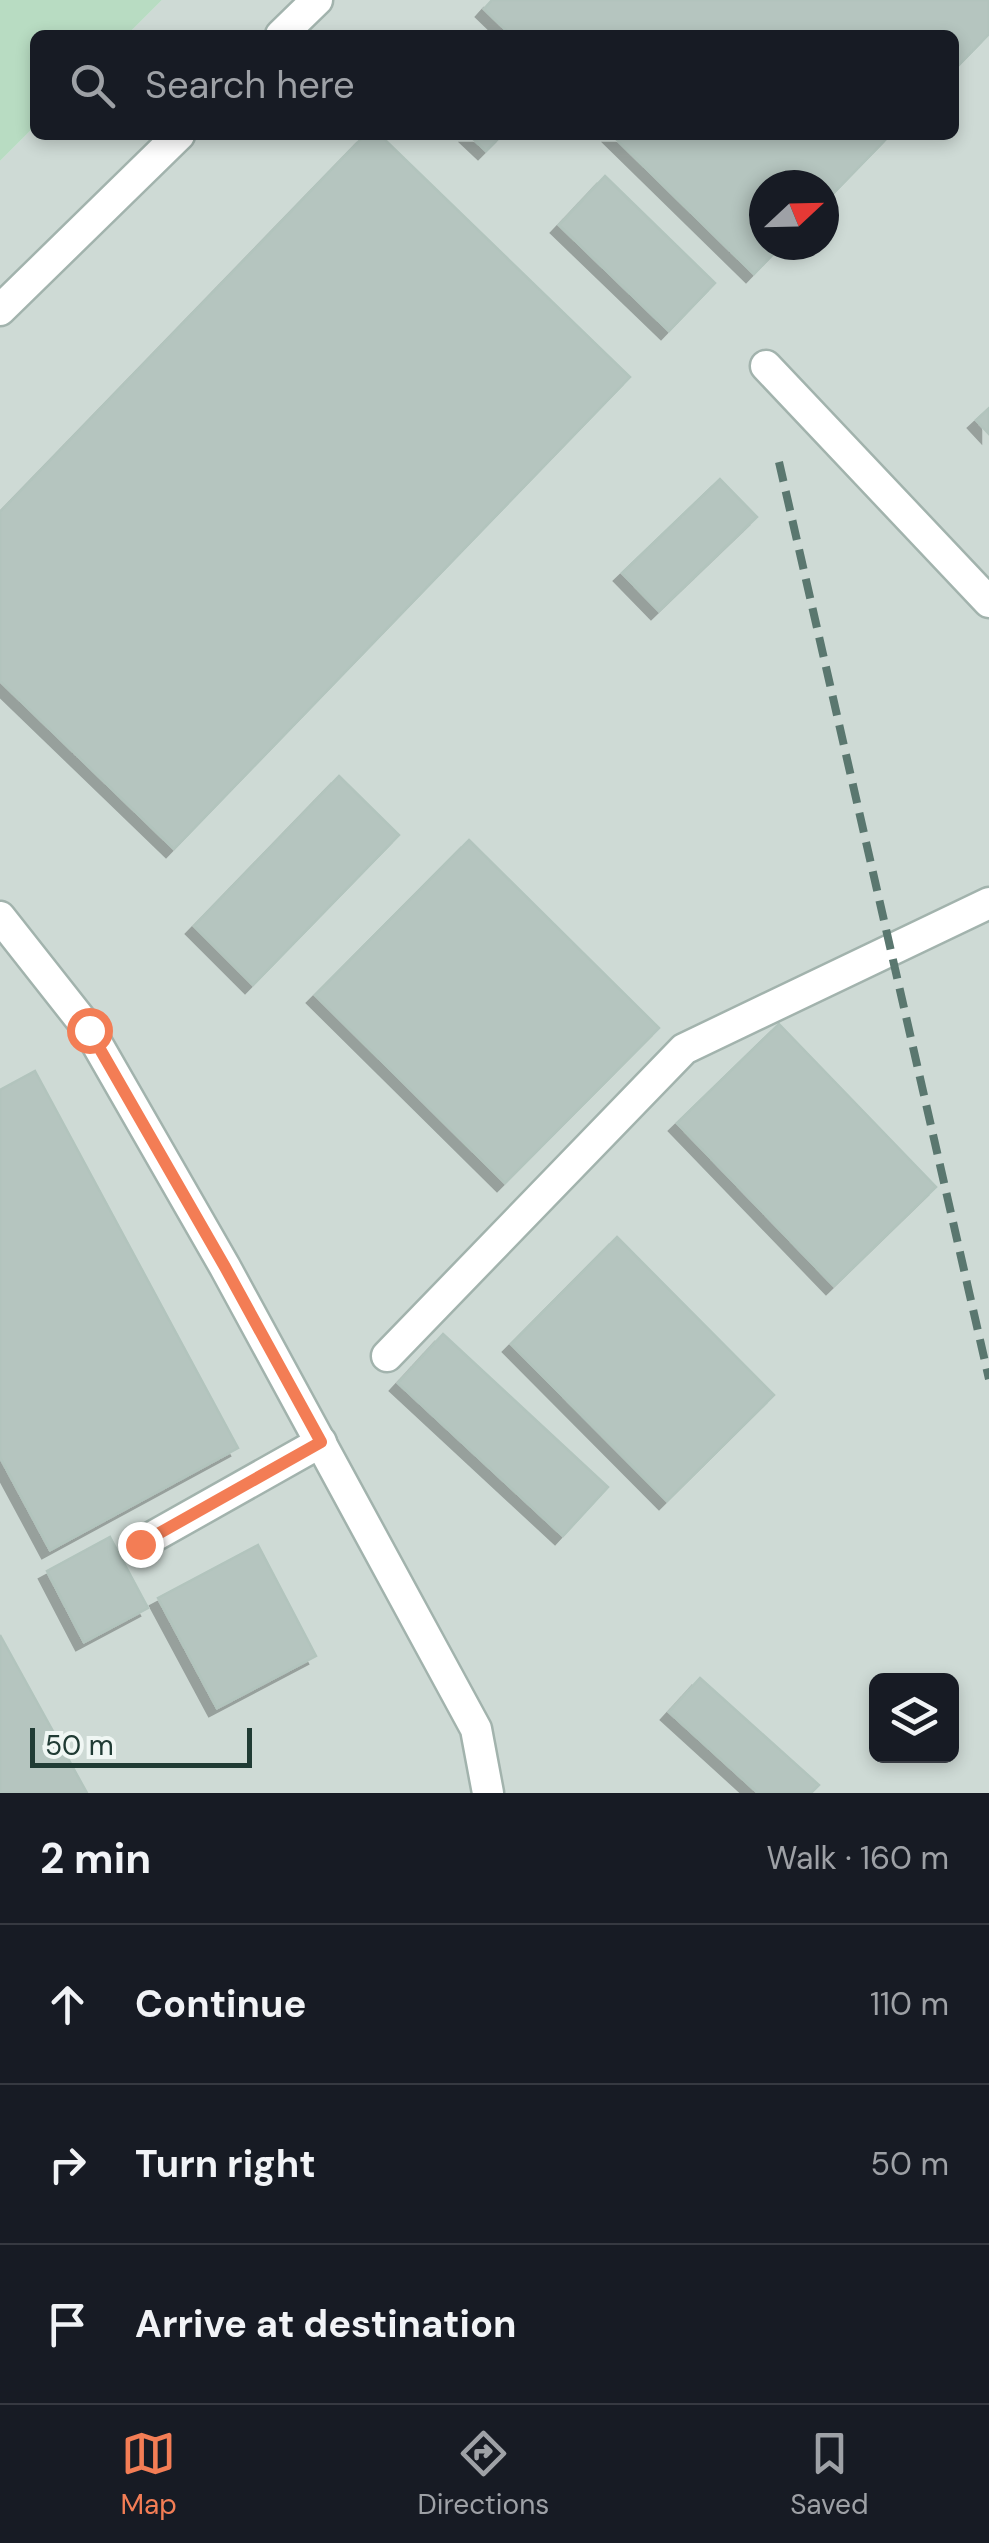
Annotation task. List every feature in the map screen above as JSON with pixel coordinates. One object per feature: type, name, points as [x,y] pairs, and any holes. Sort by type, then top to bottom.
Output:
[{"type":"lane","points":[[287,30],[317,0]]},
{"type":"lane","points":[[0,310],[174,140]]},
{"type":"lane","points":[[766,366],[989,602]]},
{"type":"lane","points":[[386,1356],[684,1049],[989,902]]},
{"type":"lane","points":[[0,918],[89,1030],[225,1267],[476,1728],[488,1793]]},
{"type":"lane","points":[[140,1544],[321,1442]]},
{"type":"shaded area","points":[[162,0],[989,0],[989,1793],[0,1793],[0,161],[30,131],[30,140],[959,140],[959,30],[132,30]]},
{"type":"green space","points":[[0,0],[162,0],[132,30],[30,30],[30,131],[0,161]]},
{"type":"building","points":[[492,0],[989,0],[989,34],[959,65],[959,30],[506,30],[484,9]]},
{"type":"building","points":[[360,140],[385,140],[630,377],[174,849],[0,681],[0,512]]},
{"type":"building","points":[[474,140],[497,140],[486,151]]},
{"type":"building","points":[[617,140],[885,140],[839,188],[839,170],[749,170],[749,260],[768,260],[754,274]]},
{"type":"building","points":[[605,176],[715,283],[669,331],[559,225]]},
{"type":"building","points":[[989,408],[989,434],[976,420]]},
{"type":"building","points":[[720,479],[757,517],[659,611],[622,573]]},
{"type":"building","points":[[339,776],[399,835],[253,985],[194,926]]},
{"type":"building","points":[[469,840],[659,1028],[505,1183],[315,995]]},
{"type":"building","points":[[779,1024],[936,1187],[834,1286],[677,1123]]},
{"type":"building","points":[[35,1071],[238,1448],[50,1550],[0,1457],[0,1090]]},
{"type":"building","points":[[617,1237],[774,1395],[667,1501],[511,1344]]},
{"type":"building","points":[[443,1334],[608,1487],[563,1536],[398,1383]]},
{"type":"building","points":[[110,1537],[148,1608],[84,1642],[47,1571]]},
{"type":"building","points":[[258,1545],[316,1656],[217,1708],[158,1598]]},
{"type":"building","points":[[0,1635],[87,1793],[0,1793]]},
{"type":"building","points":[[700,1678],[819,1785],[811,1793],[758,1793],[669,1712]]},
{"type":"railway","points":[[779,462],[989,1379]]},
{"type":"route","points":[[89,1030],[321,1442],[140,1544]]}]
